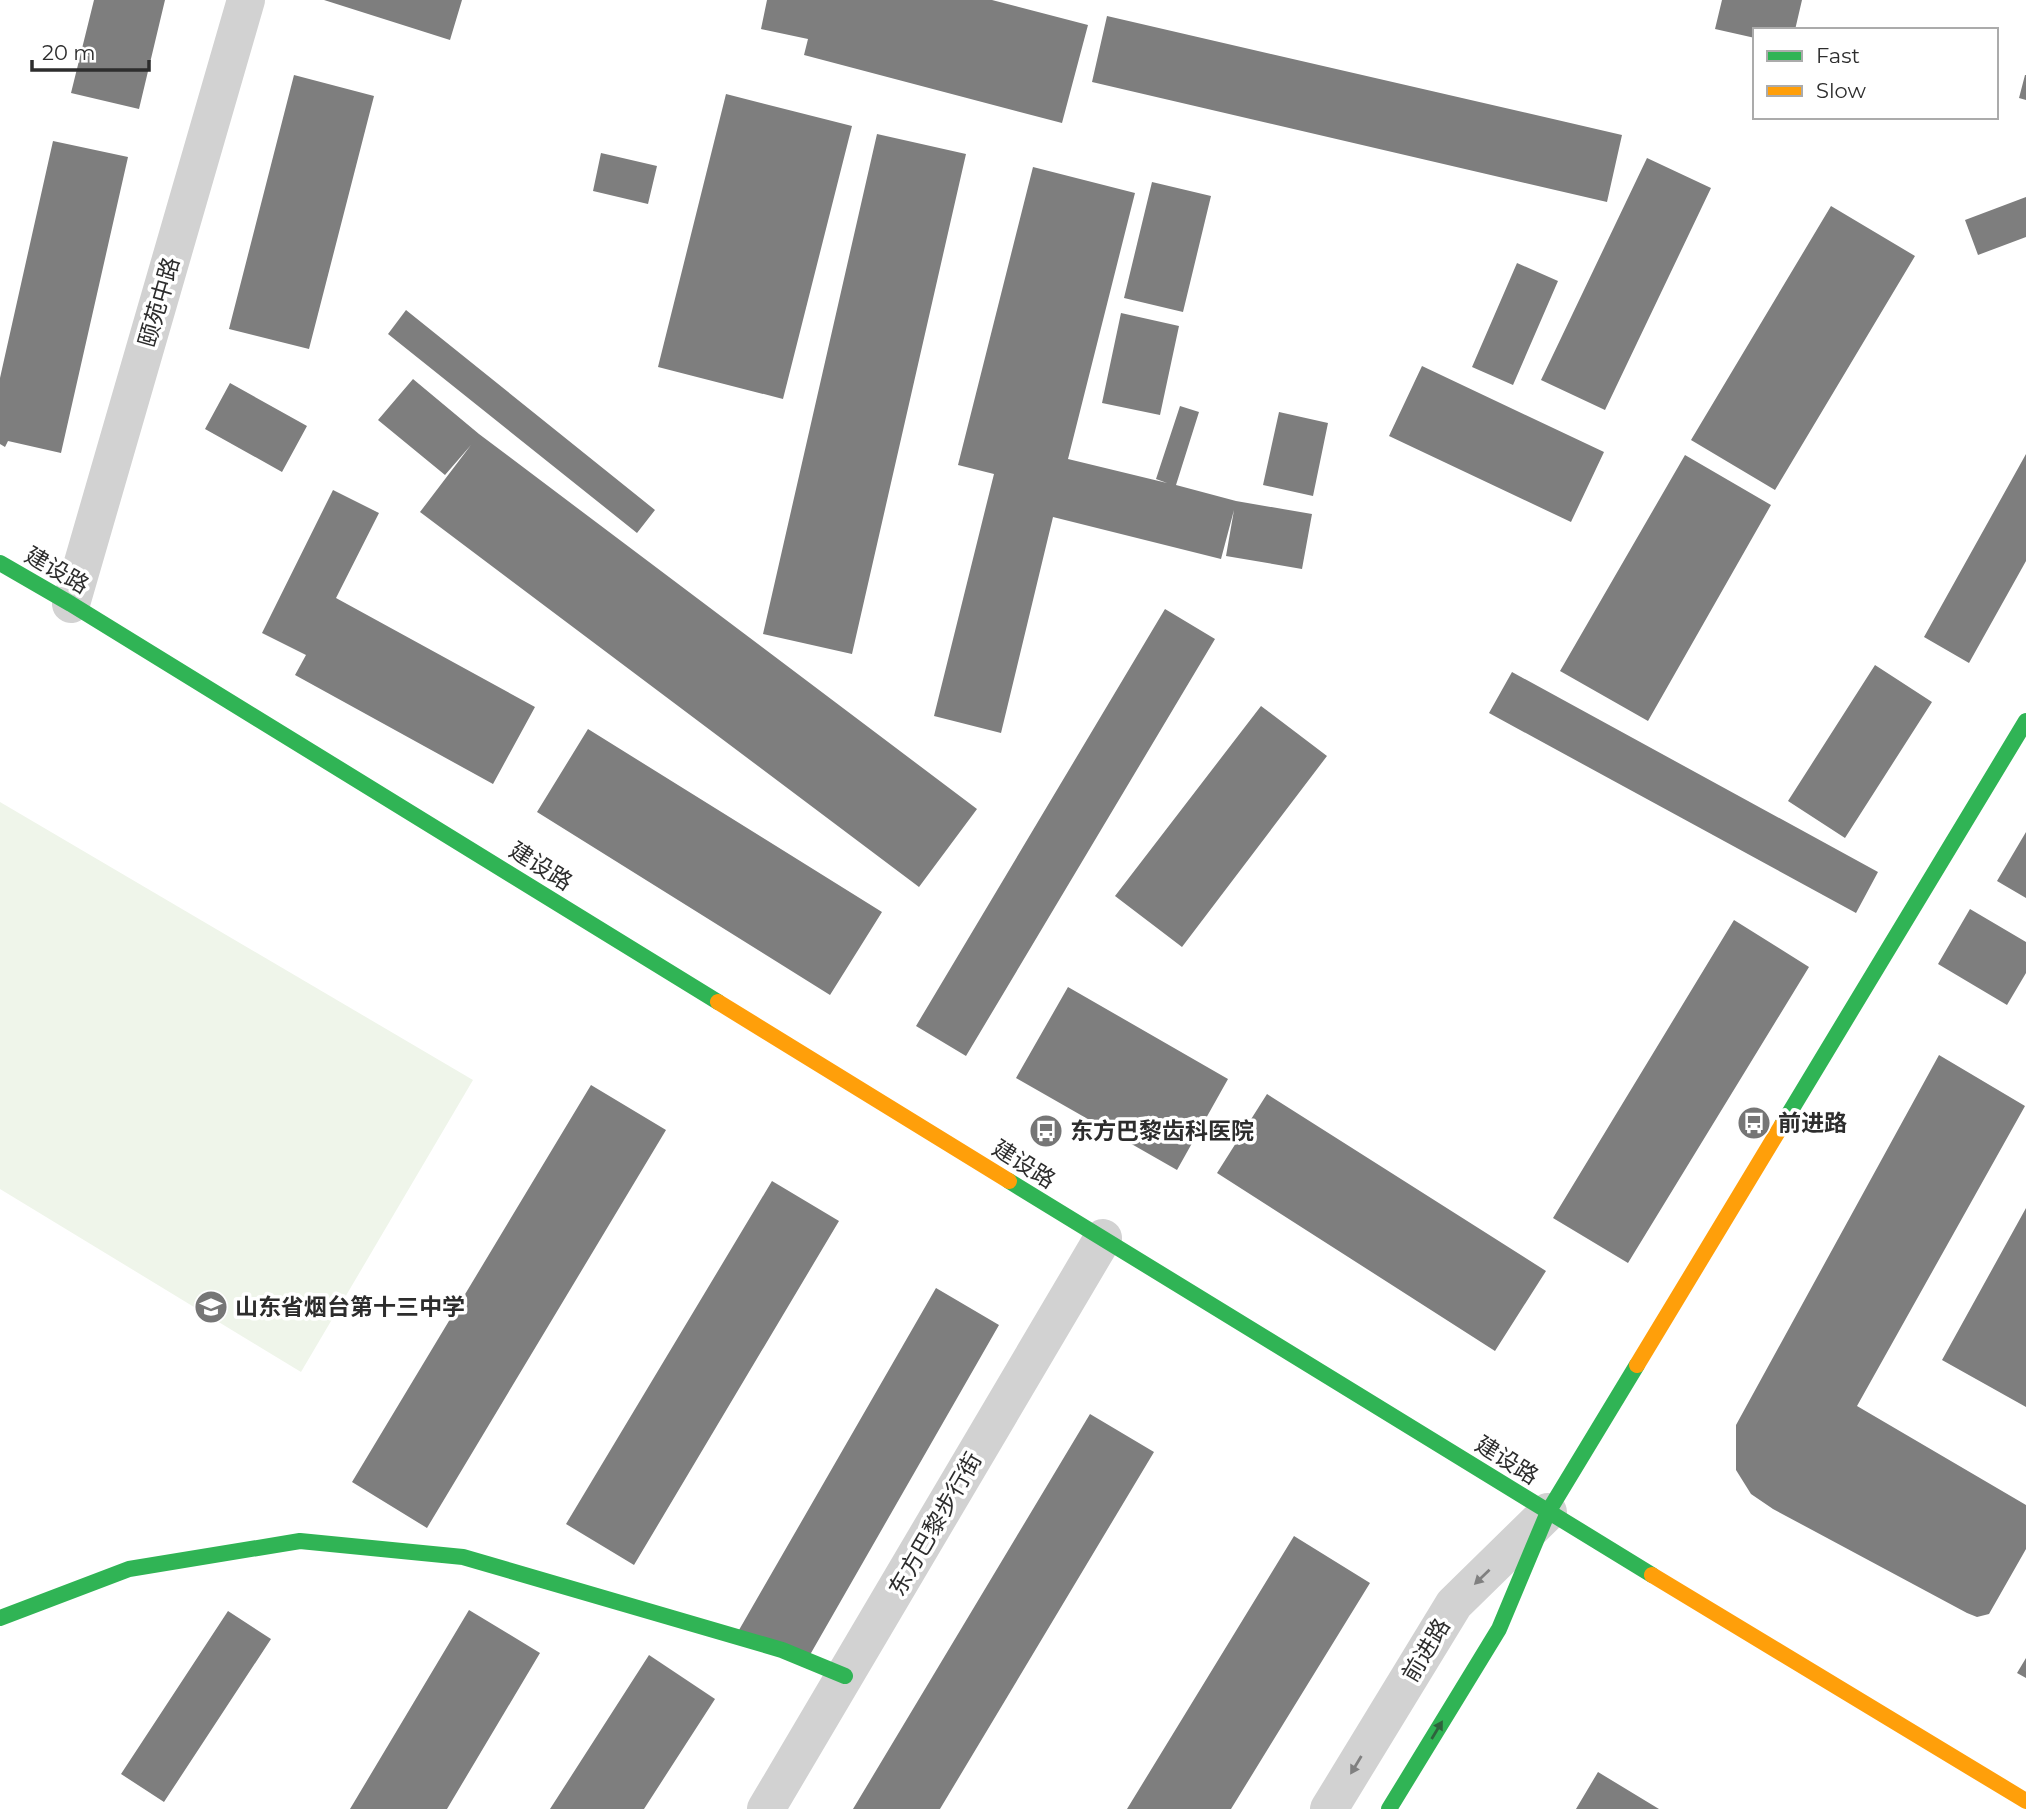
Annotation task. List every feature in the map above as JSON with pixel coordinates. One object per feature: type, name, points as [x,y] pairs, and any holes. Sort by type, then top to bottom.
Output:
[{"type":"street","name":"颐苑中路","points":[[71,604],[246,0]]},
{"type":"street","name":"建设路","points":[[0,563],[71,604],[1548,1512],[2026,1801]]},
{"type":"street","name":"前进路","points":[[1389,1809],[1499,1629],[1548,1512],[2026,721]]},
{"type":"street","name":"东方巴黎步行街","points":[[766,1809],[1102,1238]]},
{"type":"street","name":"前进路","points":[[1329,1809],[1454,1604],[1548,1512]]},
{"type":"street","points":[[0,1618],[129,1569],[300,1541],[463,1557],[782,1650],[845,1676]]},
{"type":"shaded area","points":[[0,802],[473,1080],[301,1372],[0,1189]]},
{"type":"building","points":[[94,0],[165,0],[139,109],[71,93]]},
{"type":"building","points":[[324,0],[462,0],[450,40]]},
{"type":"building","points":[[767,0],[992,0],[1088,25],[1062,123],[804,55],[808,39],[761,29]]},
{"type":"building","points":[[1722,0],[1802,0],[1795,28],[1753,28],[1753,38],[1715,29]]},
{"type":"building","points":[[1107,16],[1622,135],[1607,202],[1092,82]]},
{"type":"building","points":[[294,75],[374,96],[309,349],[229,329]]},
{"type":"building","points":[[2026,75],[2026,100],[2019,98]]},
{"type":"building","points":[[726,94],[852,126],[783,399],[658,367]]},
{"type":"building","points":[[877,134],[966,154],[852,654],[763,634]]},
{"type":"building","points":[[53,141],[128,157],[61,453],[8,441],[5,447],[0,444],[0,378]]},
{"type":"building","points":[[601,153],[657,166],[648,204],[593,191]]},
{"type":"building","points":[[1647,158],[1711,188],[1605,410],[1541,380]]},
{"type":"building","points":[[1033,167],[1135,193],[1068,459],[1167,483],[1156,479],[1180,406],[1199,412],[1176,485],[1236,501],[1312,514],[1302,569],[1226,556],[1234,510],[1221,559],[1053,517],[1001,733],[934,716],[994,474],[958,465]]},
{"type":"building","points":[[1152,182],[1211,196],[1183,312],[1124,298]]},
{"type":"building","points":[[2026,197],[2026,237],[1978,255],[1965,220]]},
{"type":"building","points":[[1831,206],[1915,256],[1775,490],[1691,440]]},
{"type":"building","points":[[1517,263],[1558,281],[1513,385],[1472,367]]},
{"type":"building","points":[[406,310],[655,510],[637,533],[388,334]]},
{"type":"building","points":[[1121,313],[1179,326],[1160,415],[1102,403]]},
{"type":"building","points":[[1422,366],[1604,452],[1571,522],[1389,436]]},
{"type":"building","points":[[413,379],[479,434],[977,809],[919,887],[420,512],[471,445],[445,475],[378,420]]},
{"type":"building","points":[[230,383],[307,426],[282,472],[205,429]]},
{"type":"building","points":[[1279,412],[1328,423],[1313,496],[1263,485]]},
{"type":"building","points":[[2026,454],[2026,561],[1969,663],[1924,637]]},
{"type":"building","points":[[1685,455],[1771,505],[1648,721],[1560,671]]},
{"type":"building","points":[[333,490],[379,513],[336,598],[535,707],[493,784],[295,675],[306,655],[262,633]]},
{"type":"building","points":[[1165,609],[1215,639],[966,1056],[916,1026]]},
{"type":"building","points":[[1875,665],[1932,702],[1845,838],[1788,801]]},
{"type":"building","points":[[1512,672],[1878,872],[1856,913],[1489,713]]},
{"type":"building","points":[[1261,706],[1327,756],[1182,947],[1115,896]]},
{"type":"building","points":[[588,729],[882,912],[830,995],[537,812]]},
{"type":"building","points":[[2026,832],[2026,898],[1997,881]]},
{"type":"building","points":[[1970,909],[2026,942],[2026,973],[2007,1005],[1938,964]]},
{"type":"building","points":[[1734,920],[1809,967],[1628,1263],[1553,1218]]},
{"type":"building","points":[[1068,987],[1228,1079],[1177,1170],[1016,1078]]},
{"type":"building","points":[[1939,1055],[2025,1106],[1857,1406],[2026,1505],[2026,1549],[1989,1614],[1977,1617],[1773,1509],[1751,1494],[1736,1470],[1736,1425]]},
{"type":"building","points":[[591,1085],[666,1130],[427,1528],[352,1482]]},
{"type":"building","points":[[1267,1094],[1546,1271],[1495,1351],[1217,1173]]},
{"type":"building","points":[[772,1181],[839,1221],[634,1565],[566,1524]]},
{"type":"building","points":[[2026,1208],[2026,1407],[1942,1360]]},
{"type":"building","points":[[936,1288],[999,1325],[803,1667],[739,1630]]},
{"type":"building","points":[[1090,1414],[1154,1452],[940,1809],[853,1809]]},
{"type":"building","points":[[1294,1536],[1370,1583],[1231,1809],[1127,1809]]},
{"type":"building","points":[[469,1610],[540,1653],[447,1809],[350,1809]]},
{"type":"building","points":[[228,1611],[271,1639],[164,1802],[121,1774]]},
{"type":"building","points":[[649,1655],[715,1699],[644,1809],[550,1809]]},
{"type":"building","points":[[2026,1658],[2026,1678],[2017,1673]]},
{"type":"building","points":[[1598,1772],[1659,1809],[1576,1809]]},
{"type":"traffic: fast","points":[[0,563],[718,1002]]},
{"type":"traffic: fast","points":[[1782,1125],[2026,721]]},
{"type":"traffic: fast","points":[[1009,1181],[1652,1575]]},
{"type":"traffic: fast","points":[[1389,1809],[1499,1629],[1548,1512],[1637,1365]]},
{"type":"traffic: fast","points":[[0,1618],[129,1569],[300,1541],[463,1557],[782,1650],[845,1676]]},
{"type":"traffic: slow","points":[[718,1002],[1009,1181]]},
{"type":"traffic: slow","points":[[1637,1365],[1782,1125]]},
{"type":"traffic: slow","points":[[1652,1575],[2026,1801]]},
{"type":"place","name":"前进路","points":[[1754,1123]]},
{"type":"place","name":"东方巴黎齿科医院","points":[[1046,1131]]},
{"type":"place","name":"山东省烟台第十三中学","points":[[211,1307]]}]
